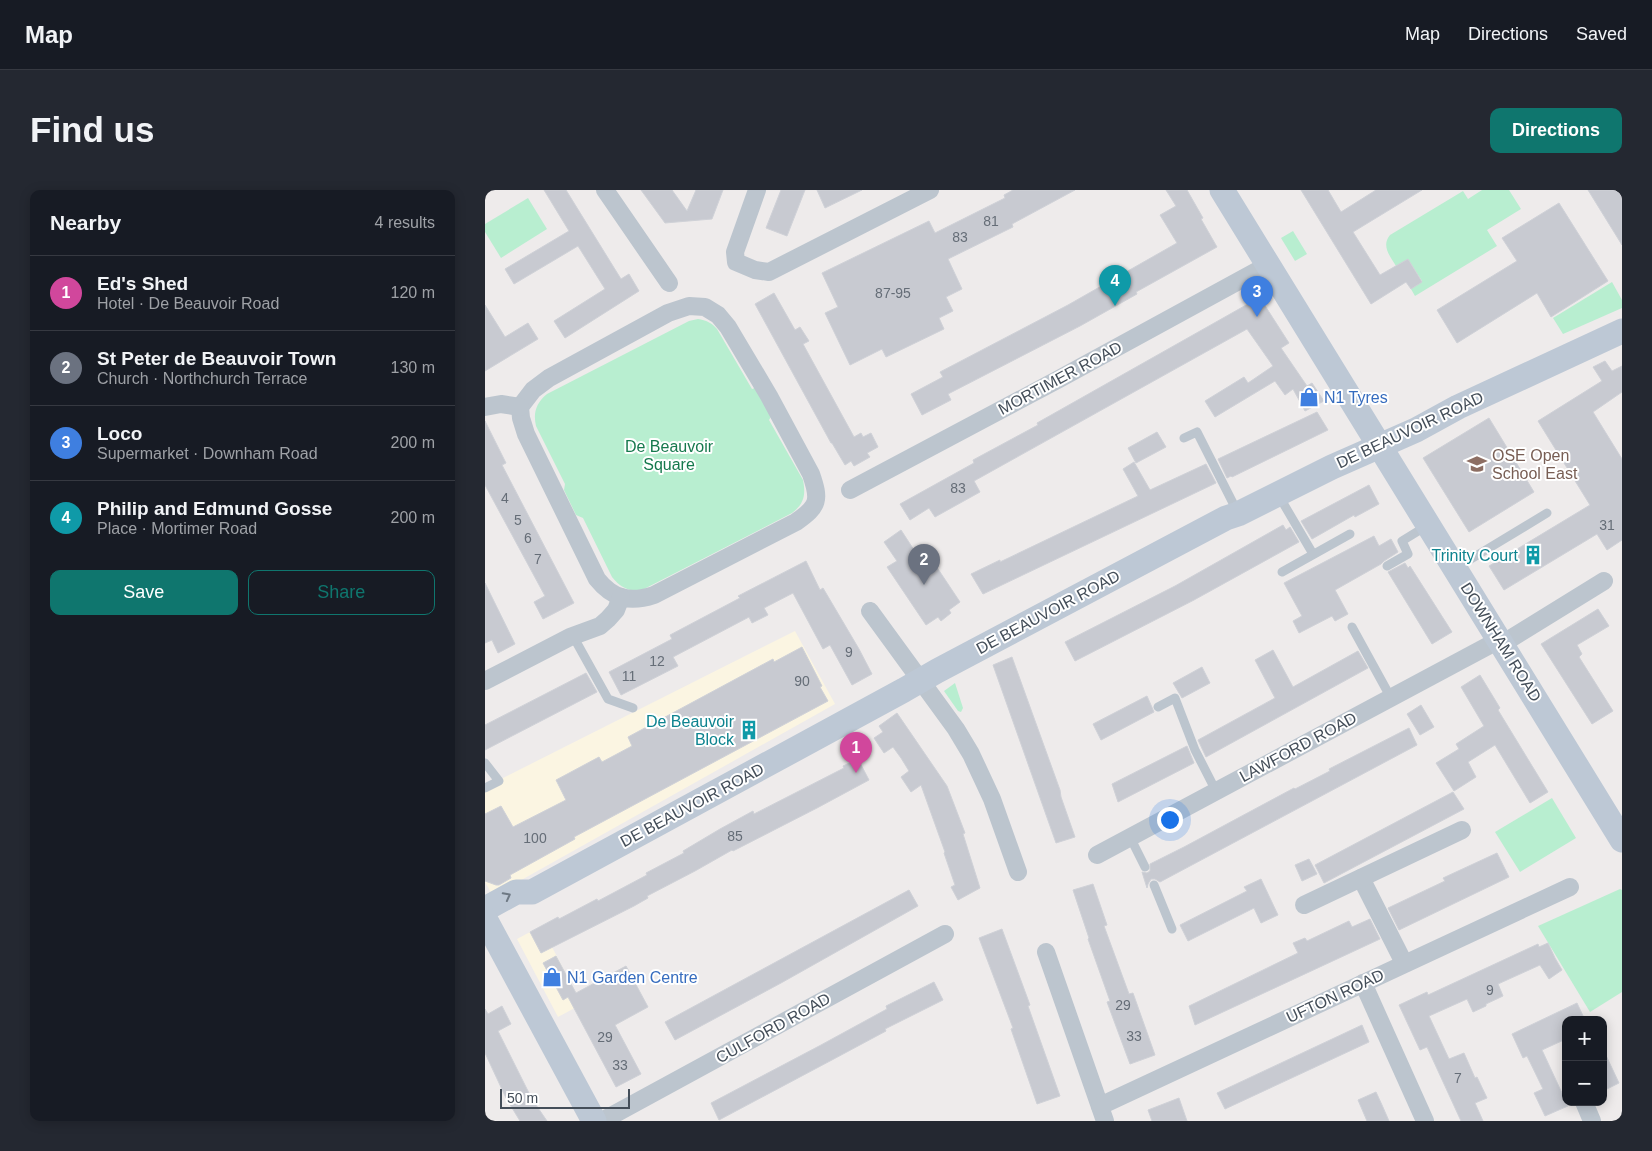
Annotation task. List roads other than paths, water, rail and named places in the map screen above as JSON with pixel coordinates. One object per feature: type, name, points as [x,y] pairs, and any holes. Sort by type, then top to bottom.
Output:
[{"type":"street","points":[[605,190],[669,283]]},
{"type":"street","points":[[757,190],[735,252],[736,262],[755,270],[769,272],[930,190]]},
{"type":"street","name":"DOWNHAM ROAD","points":[[1222,190],[1622,840]]},
{"type":"street","name":"MORTIMER ROAD","points":[[850,490],[1268,264]]},
{"type":"street","points":[[689,306],[705,307],[718,315],[729,327],[769,396],[811,474],[817,496],[815,505],[810,512],[796,522],[654,595],[633,600],[621,597],[608,591],[597,579],[526,434],[520,407],[533,390],[549,378],[611,343],[668,313],[689,306]]},
{"type":"street","name":"DE BEAUVOIR ROAD","points":[[485,918],[516,892],[532,892],[937,670],[1226,518],[1238,514],[1332,467],[1416,430],[1458,407],[1622,331]]},
{"type":"street","points":[[485,407],[501,404],[520,407]]},
{"type":"street","name":"LAWFORD ROAD","points":[[1097,855],[1391,698],[1501,642],[1603,581]]},
{"type":"street","points":[[485,681],[573,636],[600,626],[615,610],[621,597]]},
{"type":"street","points":[[869,612],[956,729],[971,754],[993,799],[1019,872]]},
{"type":"street","points":[[1304,905],[1462,830]]},
{"type":"street","points":[[1361,878],[1404,963]]},
{"type":"street","name":"UFTON ROAD","points":[[1102,1113],[1404,963],[1570,887]]},
{"type":"street","points":[[485,918],[594,1121]]},
{"type":"street","name":"CULFORD ROAD","points":[[601,1121],[945,934]]},
{"type":"street","points":[[1047,952],[1102,1113]]},
{"type":"street","points":[[1363,983],[1425,1121]]},
{"type":"street","points":[[1586,1106],[1592,1121]]},
{"type":"lane","points":[[1184,438],[1197,432],[1238,514]]},
{"type":"lane","points":[[1278,494],[1313,554]]},
{"type":"lane","points":[[1456,568],[1547,513]]},
{"type":"lane","points":[[1387,566],[1408,554],[1402,541],[1429,525]]},
{"type":"lane","points":[[1282,572],[1350,534]]},
{"type":"lane","points":[[1352,626],[1391,698]]},
{"type":"lane","points":[[573,636],[608,699],[633,708]]},
{"type":"lane","points":[[1158,707],[1175,698],[1195,750],[1216,791]]},
{"type":"lane","points":[[485,763],[499,781],[485,788]]},
{"type":"lane","points":[[1130,837],[1145,867]]},
{"type":"lane","points":[[1154,885],[1172,929]]},
{"type":"place","name":"Philip and Edmund Gosse","points":[[1115,306]]},
{"type":"place","name":"Loco","points":[[1257,317]]},
{"type":"place","name":"N1 Tyres","points":[[1309,397]]},
{"type":"place","name":"OSE Open School East","points":[[1477,464]]},
{"type":"place","name":"Trinity Court","points":[[1533,555]]},
{"type":"place","name":"St Peter de Beauvoir Town","points":[[924,585]]},
{"type":"place","name":"De Beauvoir Block","points":[[749,730]]},
{"type":"place","name":"Ed's Shed","points":[[856,773]]},
{"type":"place","name":"N1 Garden Centre","points":[[552,977]]},
{"type":"park label","name":"De Beauvoir Square","points":[[669,455]]}]
